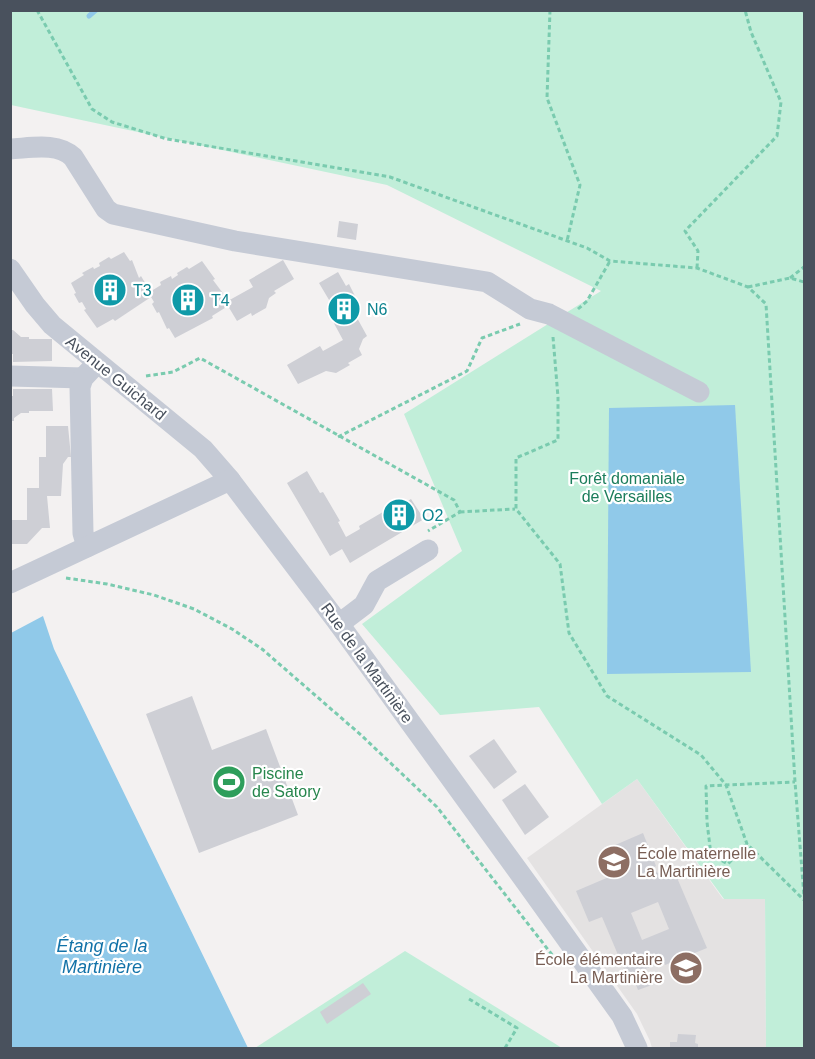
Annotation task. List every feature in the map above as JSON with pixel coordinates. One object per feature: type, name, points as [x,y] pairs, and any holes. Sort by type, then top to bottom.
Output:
[{"type":"street","points":[[10,148],[49,147],[66,151],[73,157],[106,209],[113,214],[235,241],[487,282],[699,392]]},
{"type":"street","name":"Avenue Guichard","points":[[10,269],[35,305],[90,371],[117,379],[203,449],[230,480]]},
{"type":"street","points":[[10,376],[90,371]]},
{"type":"street","points":[[87,547],[83,533],[80,387],[90,371]]},
{"type":"street","points":[[10,583],[230,480]]},
{"type":"street","name":"Rue de la Martinière","points":[[230,480],[339,624],[622,1016],[637,1048]]},
{"type":"street","points":[[339,624],[364,605],[377,581],[428,550]]},
{"type":"path","points":[[37,10],[92,109],[112,122],[167,139],[390,177],[587,248],[610,261],[697,268],[748,287],[766,304],[772,429],[804,896]]},
{"type":"path","points":[[549,10],[547,98],[580,185],[567,241]]},
{"type":"path","points":[[697,268],[698,251],[685,231],[777,136],[781,102],[750,32],[745,10]]},
{"type":"path","points":[[539,311],[574,312],[587,301],[610,261]]},
{"type":"path","points":[[748,287],[790,278],[804,267]]},
{"type":"path","points":[[790,278],[804,282]]},
{"type":"path","points":[[539,311],[553,328],[558,397],[558,440],[516,458],[516,509],[560,564],[569,633],[607,696],[701,754],[726,785],[747,844],[804,900]]},
{"type":"path","points":[[338,437],[467,371],[482,338],[496,333]]},
{"type":"path","points":[[117,379],[173,372],[200,358],[454,500],[460,512]]},
{"type":"path","points":[[428,550],[428,531],[460,512],[516,509]]},
{"type":"path","points":[[63,578],[107,584],[145,593],[194,609],[232,629],[262,649],[330,707],[436,807],[553,956]]},
{"type":"path","points":[[747,844],[728,864],[711,855],[706,786],[795,782]]},
{"type":"path","points":[[469,999],[518,1028],[505,1048]]},
{"type":"shaded area","points":[[637,779],[723,899],[765,899],[766,1048],[652,1048],[637,1014],[527,858]]},
{"type":"green space","name":"Forêt domaniale de Versailles","points":[[11,11],[804,11],[804,1048],[766,1048],[765,899],[724,899],[637,779],[602,804],[539,707],[440,715],[362,624],[462,551],[404,414],[601,291],[387,185],[11,105]]},
{"type":"green space","points":[[405,951],[562,1048],[255,1048]]},
{"type":"water","points":[[735,405],[751,672],[607,674],[609,408]]},
{"type":"water","name":"Étang de la Martinière","points":[[43,616],[54,649],[248,1048],[11,1048],[11,633]]},
{"type":"building","points":[[339,221],[358,224],[356,240],[337,237]]},
{"type":"building","points":[[124,252],[130,261],[132,260],[139,278],[141,276],[147,286],[145,287],[148,293],[161,285],[160,282],[171,276],[172,279],[187,267],[189,269],[202,261],[225,296],[223,297],[226,302],[253,287],[249,280],[283,260],[294,279],[274,291],[276,293],[269,298],[266,308],[252,316],[251,313],[237,321],[228,306],[212,316],[213,318],[175,338],[169,328],[167,329],[159,312],[157,313],[151,297],[115,321],[113,319],[97,328],[84,310],[86,309],[82,302],[79,303],[71,283],[84,275],[82,273],[100,266],[99,263],[109,257],[111,259]]},
{"type":"building","points":[[338,272],[346,286],[349,284],[356,298],[354,308],[358,315],[356,316],[367,336],[363,339],[359,349],[362,355],[336,373],[326,371],[298,384],[287,365],[320,346],[323,351],[343,340],[329,314],[335,310],[319,283]]},
{"type":"building","points":[[10,330],[21,337],[29,337],[29,339],[52,339],[52,361],[13,362],[13,354],[10,354]]},
{"type":"building","points":[[13,389],[52,389],[53,411],[29,411],[29,413],[21,413],[14,418],[14,421],[10,421],[10,396],[13,396]]},
{"type":"building","points":[[46,426],[68,426],[71,457],[68,457],[63,464],[61,496],[47,496],[50,528],[42,528],[27,544],[11,544],[10,520],[27,520],[27,488],[39,488],[39,457],[46,457]]},
{"type":"building","name":"O2","points":[[307,471],[320,493],[323,492],[340,521],[338,522],[346,537],[360,529],[359,526],[388,509],[389,512],[411,499],[424,519],[350,563],[342,549],[330,556],[287,483]]},
{"type":"building","name":"Piscine de Satory","points":[[192,696],[212,750],[266,729],[298,815],[199,853],[146,714]]},
{"type":"building","points":[[494,739],[517,772],[494,789],[469,756]]},
{"type":"building","points":[[525,784],[549,817],[525,835],[502,800]]},
{"type":"building","points":[[643,833],[657,873],[672,866],[707,948],[665,965],[664,961],[645,969],[652,985],[638,990],[632,974],[627,976],[602,917],[589,922],[576,891],[616,874],[606,849]],"holes":[[[658,902],[669,929],[642,940],[631,913]]]},
{"type":"building","points":[[363,983],[371,994],[327,1024],[320,1012]]},
{"type":"building","points":[[678,1034],[696,1035],[695,1043],[698,1044],[698,1048],[670,1048],[670,1042],[677,1042]]},
{"type":"waterway","points":[[89,16],[96,10]]},
{"type":"place","name":"T3","points":[[110,290]]},
{"type":"place","name":"T4","points":[[188,300]]},
{"type":"place","name":"N6","points":[[344,309]]},
{"type":"place","name":"O2","points":[[399,515]]},
{"type":"place","name":"Piscine de Satory","points":[[229,782]]},
{"type":"place","name":"École maternelle La Martinière","points":[[614,862]]},
{"type":"place","name":"École élémentaire La Martinière","points":[[686,968]]}]
